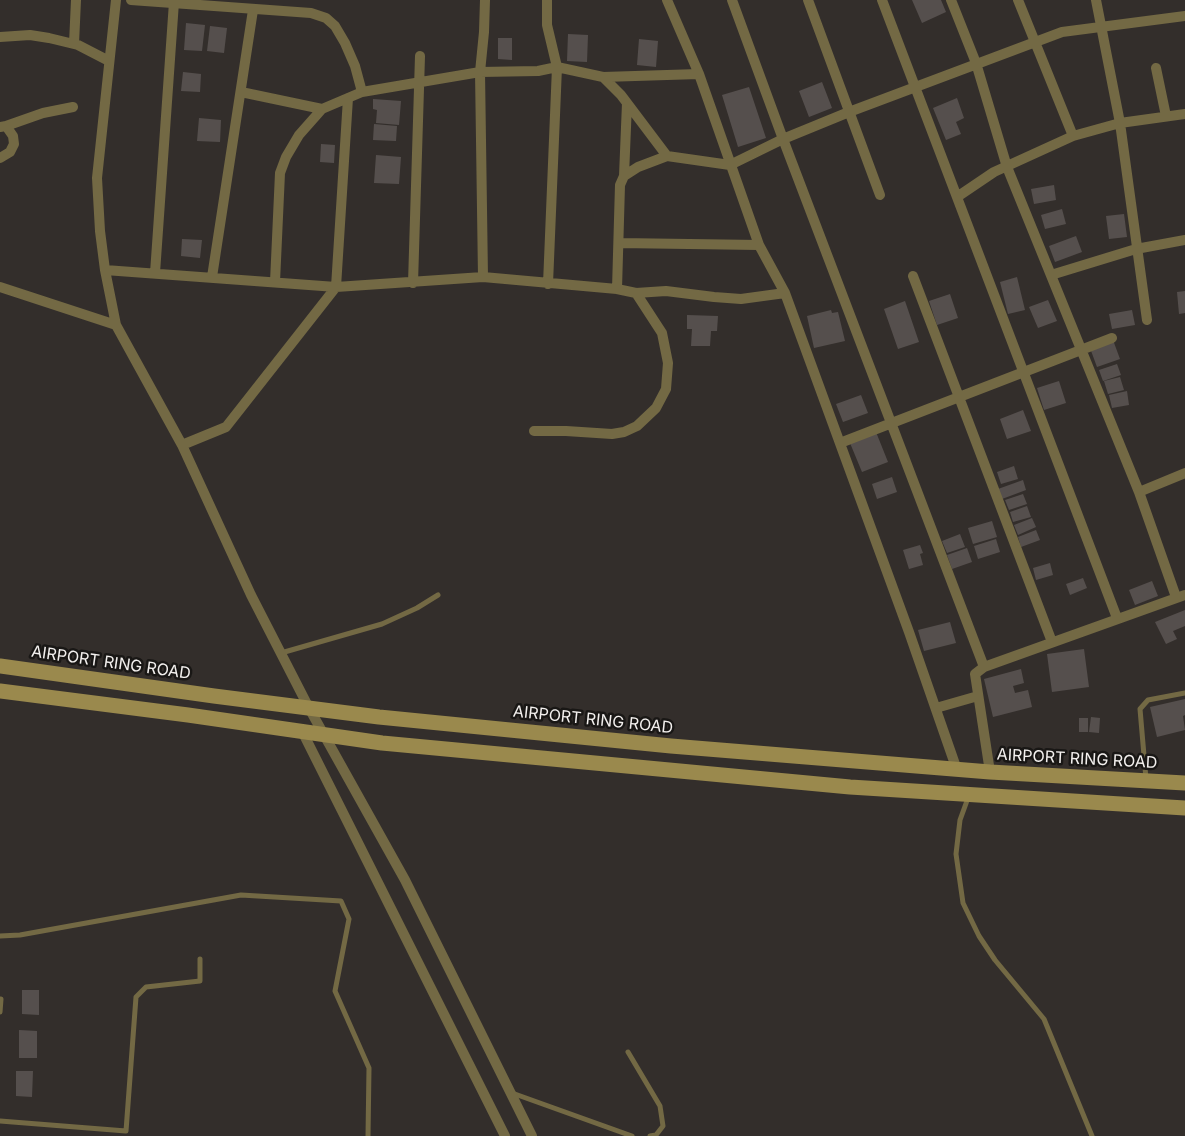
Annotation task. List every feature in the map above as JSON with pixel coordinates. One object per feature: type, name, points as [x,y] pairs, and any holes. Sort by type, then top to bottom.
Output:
[{"type":"main road","name":"AIRPORT RING ROAD","points":[[0,666],[309,708],[671,746],[957,770],[1185,783]]},
{"type":"main road","points":[[0,692],[188,715],[382,744],[850,787],[1185,808]]},
{"type":"street","points":[[74,44],[76,0]]},
{"type":"street","points":[[116,0],[97,177],[105,270],[117,325],[182,445],[251,595],[309,708],[405,880],[532,1136]]},
{"type":"street","points":[[130,0],[311,13],[326,18],[335,26],[345,43],[355,66],[362,92]]},
{"type":"street","points":[[483,277],[480,72],[485,0]]},
{"type":"street","points":[[547,0],[547,25],[557,67],[548,284]]},
{"type":"street","points":[[668,0],[699,74],[759,245],[785,293],[957,770]]},
{"type":"street","points":[[732,0],[984,667]]},
{"type":"street","points":[[808,0],[880,195]]},
{"type":"street","points":[[882,0],[1117,618]]},
{"type":"street","points":[[951,0],[976,63],[1007,167],[1181,596],[984,667],[975,674],[990,772]]},
{"type":"street","points":[[1018,0],[1073,136]]},
{"type":"street","points":[[1096,0],[1120,123],[1147,320]]},
{"type":"street","points":[[155,273],[174,2]]},
{"type":"street","points":[[212,277],[253,10]]},
{"type":"street","points":[[624,176],[667,156],[730,165],[783,139],[849,112],[1062,32],[1185,16]]},
{"type":"street","points":[[0,37],[30,35],[74,44],[109,61]]},
{"type":"street","points":[[413,283],[420,56]]},
{"type":"street","points":[[275,282],[280,173],[299,135],[322,109],[362,92],[480,72],[538,71],[557,67],[603,77],[699,74]]},
{"type":"street","points":[[1156,68],[1166,116]]},
{"type":"street","points":[[603,77],[627,102],[667,156]]},
{"type":"street","points":[[241,92],[322,109]]},
{"type":"street","points":[[182,445],[226,427],[336,287],[348,98]]},
{"type":"street","points":[[617,289],[618,201],[624,176],[627,102]]},
{"type":"street","points":[[0,158],[10,152],[14,144],[13,136],[3,126],[43,113],[73,107]]},
{"type":"street","points":[[957,197],[994,172],[1073,136],[1120,123],[1166,116],[1184,118]]},
{"type":"street","points":[[1052,276],[1137,249],[1185,240]]},
{"type":"street","points":[[619,243],[759,245]]},
{"type":"street","points":[[105,270],[336,287],[483,277],[617,289],[636,293],[666,291],[741,299],[785,293]]},
{"type":"street","points":[[913,276],[1052,642]]},
{"type":"street","points":[[0,287],[117,325]]},
{"type":"street","points":[[534,431],[612,434],[624,432],[638,426],[656,408],[666,389],[668,363],[662,333],[636,293]]},
{"type":"street","points":[[840,443],[1112,338]]},
{"type":"street","points":[[1139,492],[1185,473]]},
{"type":"street","points":[[936,708],[978,696]]},
{"type":"street","points":[[302,731],[505,1136]]},
{"type":"lane","points":[[281,653],[382,624],[417,608],[438,595]]},
{"type":"lane","points":[[1146,781],[1140,709],[1148,700],[1185,693]]},
{"type":"lane","points":[[969,795],[960,820],[956,854],[963,903],[979,936],[995,960],[1044,1019],[1092,1136]]},
{"type":"lane","points":[[0,936],[20,935],[241,895],[341,901],[349,919],[335,991],[369,1068],[368,1136]]},
{"type":"lane","points":[[0,1121],[126,1131],[136,997],[146,987],[200,981],[200,959]]},
{"type":"lane","points":[[0,1012],[1,999]]},
{"type":"lane","points":[[628,1052],[660,1106],[663,1126],[656,1134],[650,1136]]},
{"type":"lane","points":[[510,1093],[632,1136]]},
{"type":"lane","points":[[88,1129],[88,1136]]},
{"type":"building","points":[[912,0],[941,0],[946,12],[922,23]]},
{"type":"building","points":[[186,23],[205,25],[202,51],[184,50]]},
{"type":"building","points":[[210,26],[227,28],[224,53],[207,51]]},
{"type":"building","points":[[568,34],[588,35],[587,62],[567,61]]},
{"type":"building","points":[[498,38],[512,38],[512,60],[498,59]]},
{"type":"building","points":[[639,39],[658,41],[656,67],[637,65]]},
{"type":"building","points":[[183,72],[201,74],[200,92],[181,91]]},
{"type":"building","points":[[822,82],[832,108],[809,117],[799,91]]},
{"type":"building","points":[[749,87],[766,138],[738,147],[722,95]]},
{"type":"building","points":[[957,98],[964,118],[956,122],[961,134],[946,140],[933,108]]},
{"type":"building","points":[[373,99],[401,101],[399,125],[376,123],[377,110],[373,109]]},
{"type":"building","points":[[199,118],[221,120],[220,142],[197,141]]},
{"type":"building","points":[[374,124],[397,126],[396,141],[373,140]]},
{"type":"building","points":[[321,144],[335,145],[334,163],[320,162]]},
{"type":"building","points":[[376,155],[401,157],[399,184],[374,183]]},
{"type":"building","points":[[1054,185],[1056,200],[1034,204],[1031,189]]},
{"type":"building","points":[[1062,209],[1066,224],[1045,229],[1041,215]]},
{"type":"building","points":[[1124,214],[1127,237],[1109,239],[1106,216]]},
{"type":"building","points":[[1076,236],[1082,252],[1055,262],[1049,246]]},
{"type":"building","points":[[182,239],[202,240],[200,258],[181,256]]},
{"type":"building","points":[[1017,277],[1025,310],[1008,314],[1000,282]]},
{"type":"building","points":[[1185,291],[1185,313],[1179,314],[1177,292]]},
{"type":"building","points":[[950,294],[958,318],[937,325],[929,301]]},
{"type":"building","points":[[1048,300],[1057,321],[1038,328],[1029,307]]},
{"type":"building","points":[[905,301],[919,342],[898,349],[884,309]]},
{"type":"building","points":[[831,310],[832,313],[838,312],[845,341],[814,348],[807,316]]},
{"type":"building","points":[[1132,310],[1135,325],[1112,329],[1109,314]]},
{"type":"building","points":[[687,315],[718,316],[717,331],[711,331],[710,346],[691,346],[692,329],[687,329]]},
{"type":"building","points":[[1113,340],[1120,359],[1097,367],[1090,348]]},
{"type":"building","points":[[1117,364],[1121,375],[1103,381],[1099,370]]},
{"type":"building","points":[[1120,377],[1124,390],[1108,394],[1104,381]]},
{"type":"building","points":[[1059,381],[1066,403],[1044,410],[1037,388]]},
{"type":"building","points":[[1127,391],[1129,405],[1112,408],[1109,395]]},
{"type":"building","points":[[861,395],[868,413],[843,422],[836,404]]},
{"type":"building","points":[[1023,410],[1031,431],[1007,439],[1000,419]]},
{"type":"building","points":[[876,432],[888,462],[862,472],[850,443]]},
{"type":"building","points":[[1014,466],[1018,479],[1001,484],[997,472]]},
{"type":"building","points":[[892,477],[897,492],[877,499],[872,484]]},
{"type":"building","points":[[1023,480],[1026,490],[1002,499],[998,489]]},
{"type":"building","points":[[1023,494],[1027,504],[1009,510],[1005,500]]},
{"type":"building","points":[[1027,506],[1031,517],[1013,522],[1010,512]]},
{"type":"building","points":[[1032,518],[1036,527],[1018,535],[1014,525]]},
{"type":"building","points":[[992,521],[997,537],[973,544],[968,528]]},
{"type":"building","points":[[1036,530],[1040,540],[1021,547],[1018,537]]},
{"type":"building","points":[[960,534],[965,547],[947,553],[942,541]]},
{"type":"building","points":[[996,539],[1000,552],[978,559],[974,546]]},
{"type":"building","points":[[920,545],[923,565],[909,569],[903,550]]},
{"type":"building","points":[[967,548],[972,562],[952,569],[947,555]]},
{"type":"building","points":[[1050,563],[1053,575],[1036,580],[1033,568]]},
{"type":"building","points":[[1083,578],[1087,588],[1070,595],[1066,584]]},
{"type":"building","points":[[1152,581],[1158,596],[1135,605],[1129,590]]},
{"type":"building","points":[[1185,610],[1185,626],[1173,631],[1177,639],[1166,644],[1155,622]]},
{"type":"building","points":[[950,622],[956,643],[924,651],[918,630]]},
{"type":"building","points":[[1084,649],[1089,687],[1052,692],[1047,654]]},
{"type":"building","points":[[1021,669],[1024,683],[1013,686],[1015,693],[1028,690],[1032,707],[993,717],[984,679]]},
{"type":"building","points":[[1185,699],[1185,715],[1183,716],[1185,730],[1157,737],[1150,707]]},
{"type":"building","points":[[1091,717],[1100,718],[1099,733],[1089,732]]},
{"type":"building","points":[[1079,718],[1088,718],[1088,732],[1079,732]]},
{"type":"building","points":[[22,990],[39,990],[39,1015],[22,1014]]},
{"type":"building","points":[[19,1030],[37,1031],[37,1058],[19,1058]]},
{"type":"building","points":[[16,1071],[33,1071],[32,1097],[16,1096]]}]
